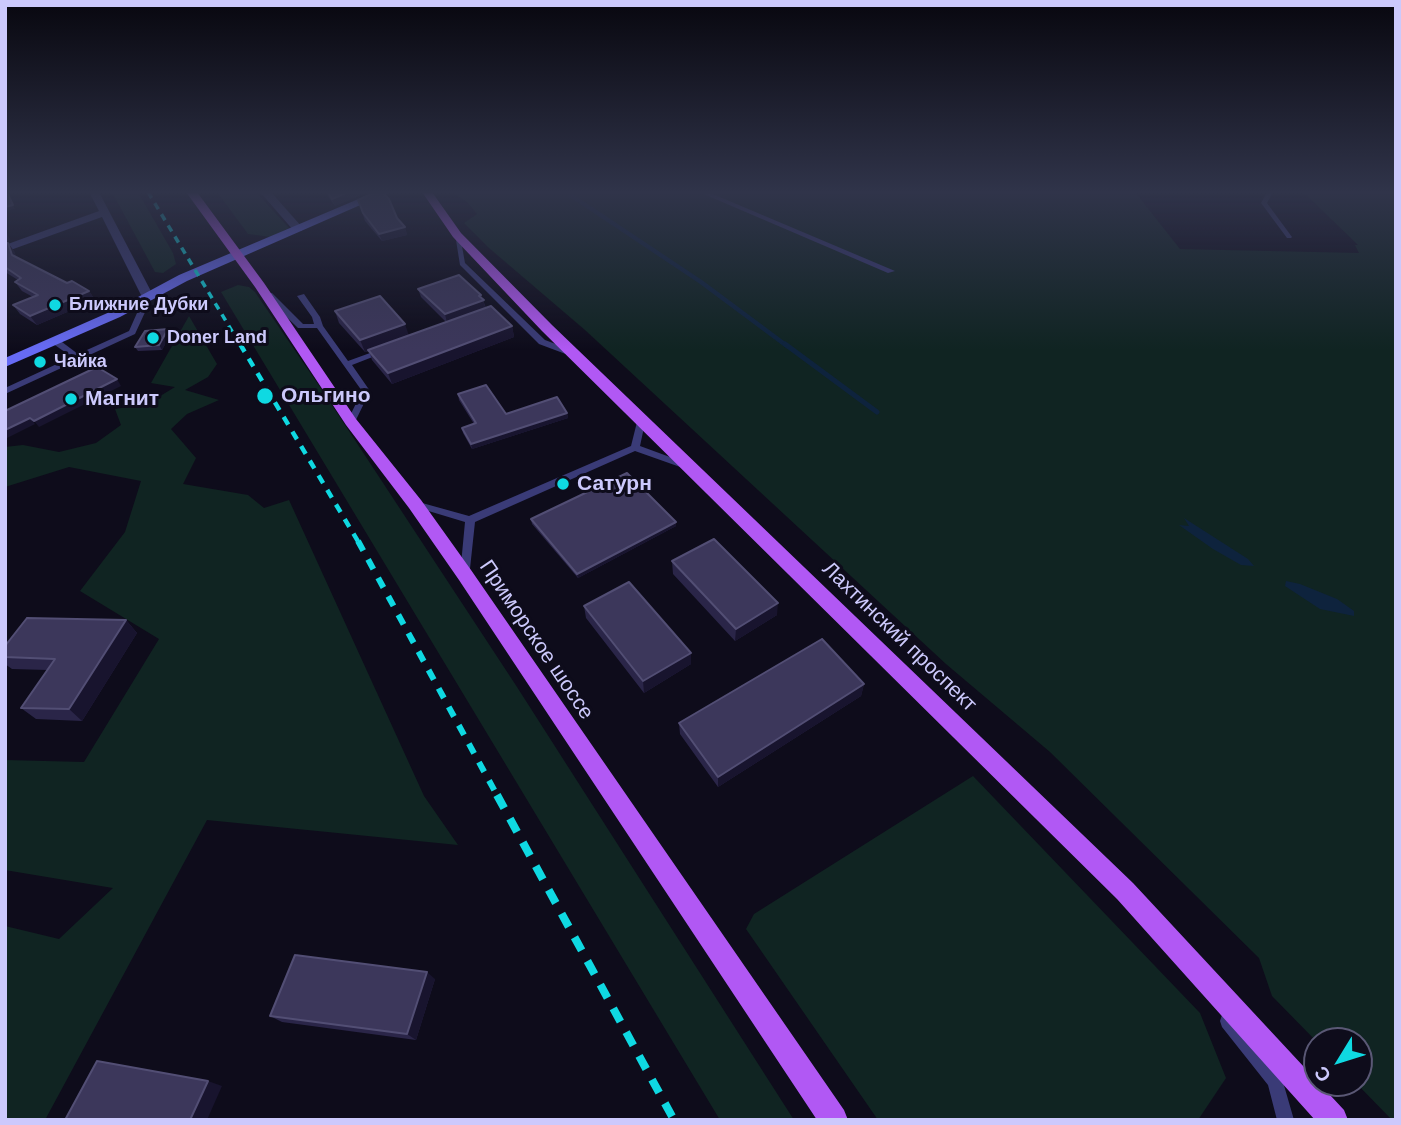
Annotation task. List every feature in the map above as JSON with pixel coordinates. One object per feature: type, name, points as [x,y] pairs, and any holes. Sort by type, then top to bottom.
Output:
[{"type":"main road","name":"Приморское шоссе","points":[[228,244],[260,286],[352,422],[465,575],[834,1120]]},
{"type":"main road","points":[[5,363],[183,278],[262,244]]},
{"type":"main road","name":"Лахтинский проспект","points":[[466,244],[1125,891],[1334,1120]]},
{"type":"street","points":[[120,244],[148,297]]},
{"type":"lane","points":[[459,244],[462,264],[501,308],[542,342],[577,355]]},
{"type":"lane","points":[[828,244],[891,271]]},
{"type":"lane","points":[[260,286],[301,326],[319,326]]},
{"type":"lane","points":[[301,296],[366,391],[352,422]]},
{"type":"lane","points":[[5,391],[132,332],[148,297]]},
{"type":"lane","points":[[55,341],[78,358]]},
{"type":"lane","points":[[348,364],[397,346]]},
{"type":"lane","points":[[635,448],[642,418]]},
{"type":"lane","points":[[415,504],[471,520],[635,448],[693,468]]},
{"type":"lane","points":[[465,575],[471,520]]},
{"type":"lane","points":[[1125,891],[1275,1081],[1286,1120]]},
{"type":"green space","points":[[140,244],[168,244],[173,253],[176,264],[163,273],[155,272]]},
{"type":"green space","points":[[486,244],[1176,244],[1180,249],[1359,253],[1355,245],[1396,244],[1396,1120],[1392,1120],[1370,1097],[1373,1097],[1373,1027],[1303,1028],[1272,996],[1259,958],[1050,752],[946,664],[585,330]]},
{"type":"green space","points":[[238,285],[249,287],[255,292],[322,390],[517,687],[794,1120],[720,1120],[221,292]]},
{"type":"green space","points":[[189,316],[217,364],[208,377],[185,390],[219,400],[187,414],[171,429],[196,458],[183,484],[248,495],[264,508],[289,500],[424,796],[458,845],[207,820],[45,1120],[5,1120],[5,926],[59,939],[113,888],[5,870],[5,760],[84,762],[159,639],[80,591],[125,532],[141,481],[69,467],[5,487],[5,447],[23,445],[59,452],[96,443],[121,425],[115,409],[147,404],[175,387],[151,383]]},
{"type":"green space","points":[[973,776],[1200,1013],[1226,1078],[1198,1120],[878,1120],[746,929],[754,914]]},
{"type":"water","points":[[1184,518],[1248,559],[1254,566],[1241,565],[1213,549],[1179,525],[1189,526]]},
{"type":"water","points":[[1286,581],[1337,599],[1354,611],[1354,616],[1320,609],[1285,586]]},
{"type":"building","points":[[5,244],[8,244],[12,255],[89,291],[30,316],[13,305],[38,295],[15,282],[21,278],[5,267]]},
{"type":"building","points":[[459,275],[484,300],[445,314],[418,289]]},
{"type":"building","points":[[380,296],[405,324],[360,340],[335,311]]},
{"type":"building","points":[[491,306],[512,326],[388,373],[368,350]]},
{"type":"building","points":[[168,329],[159,345],[135,347],[145,331]]},
{"type":"building","points":[[97,367],[117,379],[34,421],[30,418],[5,430],[5,411]]},
{"type":"building","points":[[486,385],[506,414],[557,397],[567,413],[471,444],[462,428],[476,423],[458,394]]},
{"type":"building","points":[[627,473],[676,522],[577,574],[531,519]]},
{"type":"building","points":[[714,539],[778,603],[736,629],[672,561]]},
{"type":"building","points":[[629,582],[691,653],[643,681],[584,606]]},
{"type":"building","points":[[27,618],[126,620],[69,709],[21,708],[55,659],[5,657],[5,646]]},
{"type":"building","points":[[822,639],[864,684],[718,777],[679,723]]},
{"type":"building","points":[[295,955],[427,972],[407,1034],[270,1016]]},
{"type":"building","points":[[97,1061],[208,1081],[190,1120],[65,1120]]},
{"type":"waterway","points":[[645,244],[701,282],[787,346]]},
{"type":"waterway","points":[[785,344],[877,412]]},
{"type":"railway","points":[[180,244],[241,346]]},
{"type":"railway","points":[[240,344],[359,543]]},
{"type":"railway","points":[[358,541],[498,797]]},
{"type":"railway","points":[[497,795],[674,1120]]},
{"type":"place","name":"Ближние Дубки","points":[[55,305]]},
{"type":"place","name":"Doner Land","points":[[153,338]]},
{"type":"place","name":"Чайка","points":[[40,362]]},
{"type":"place","name":"Ольгино","points":[[265,396]]},
{"type":"place","name":"Магнит","points":[[71,399]]},
{"type":"place","name":"Сатурн","points":[[563,484]]}]
